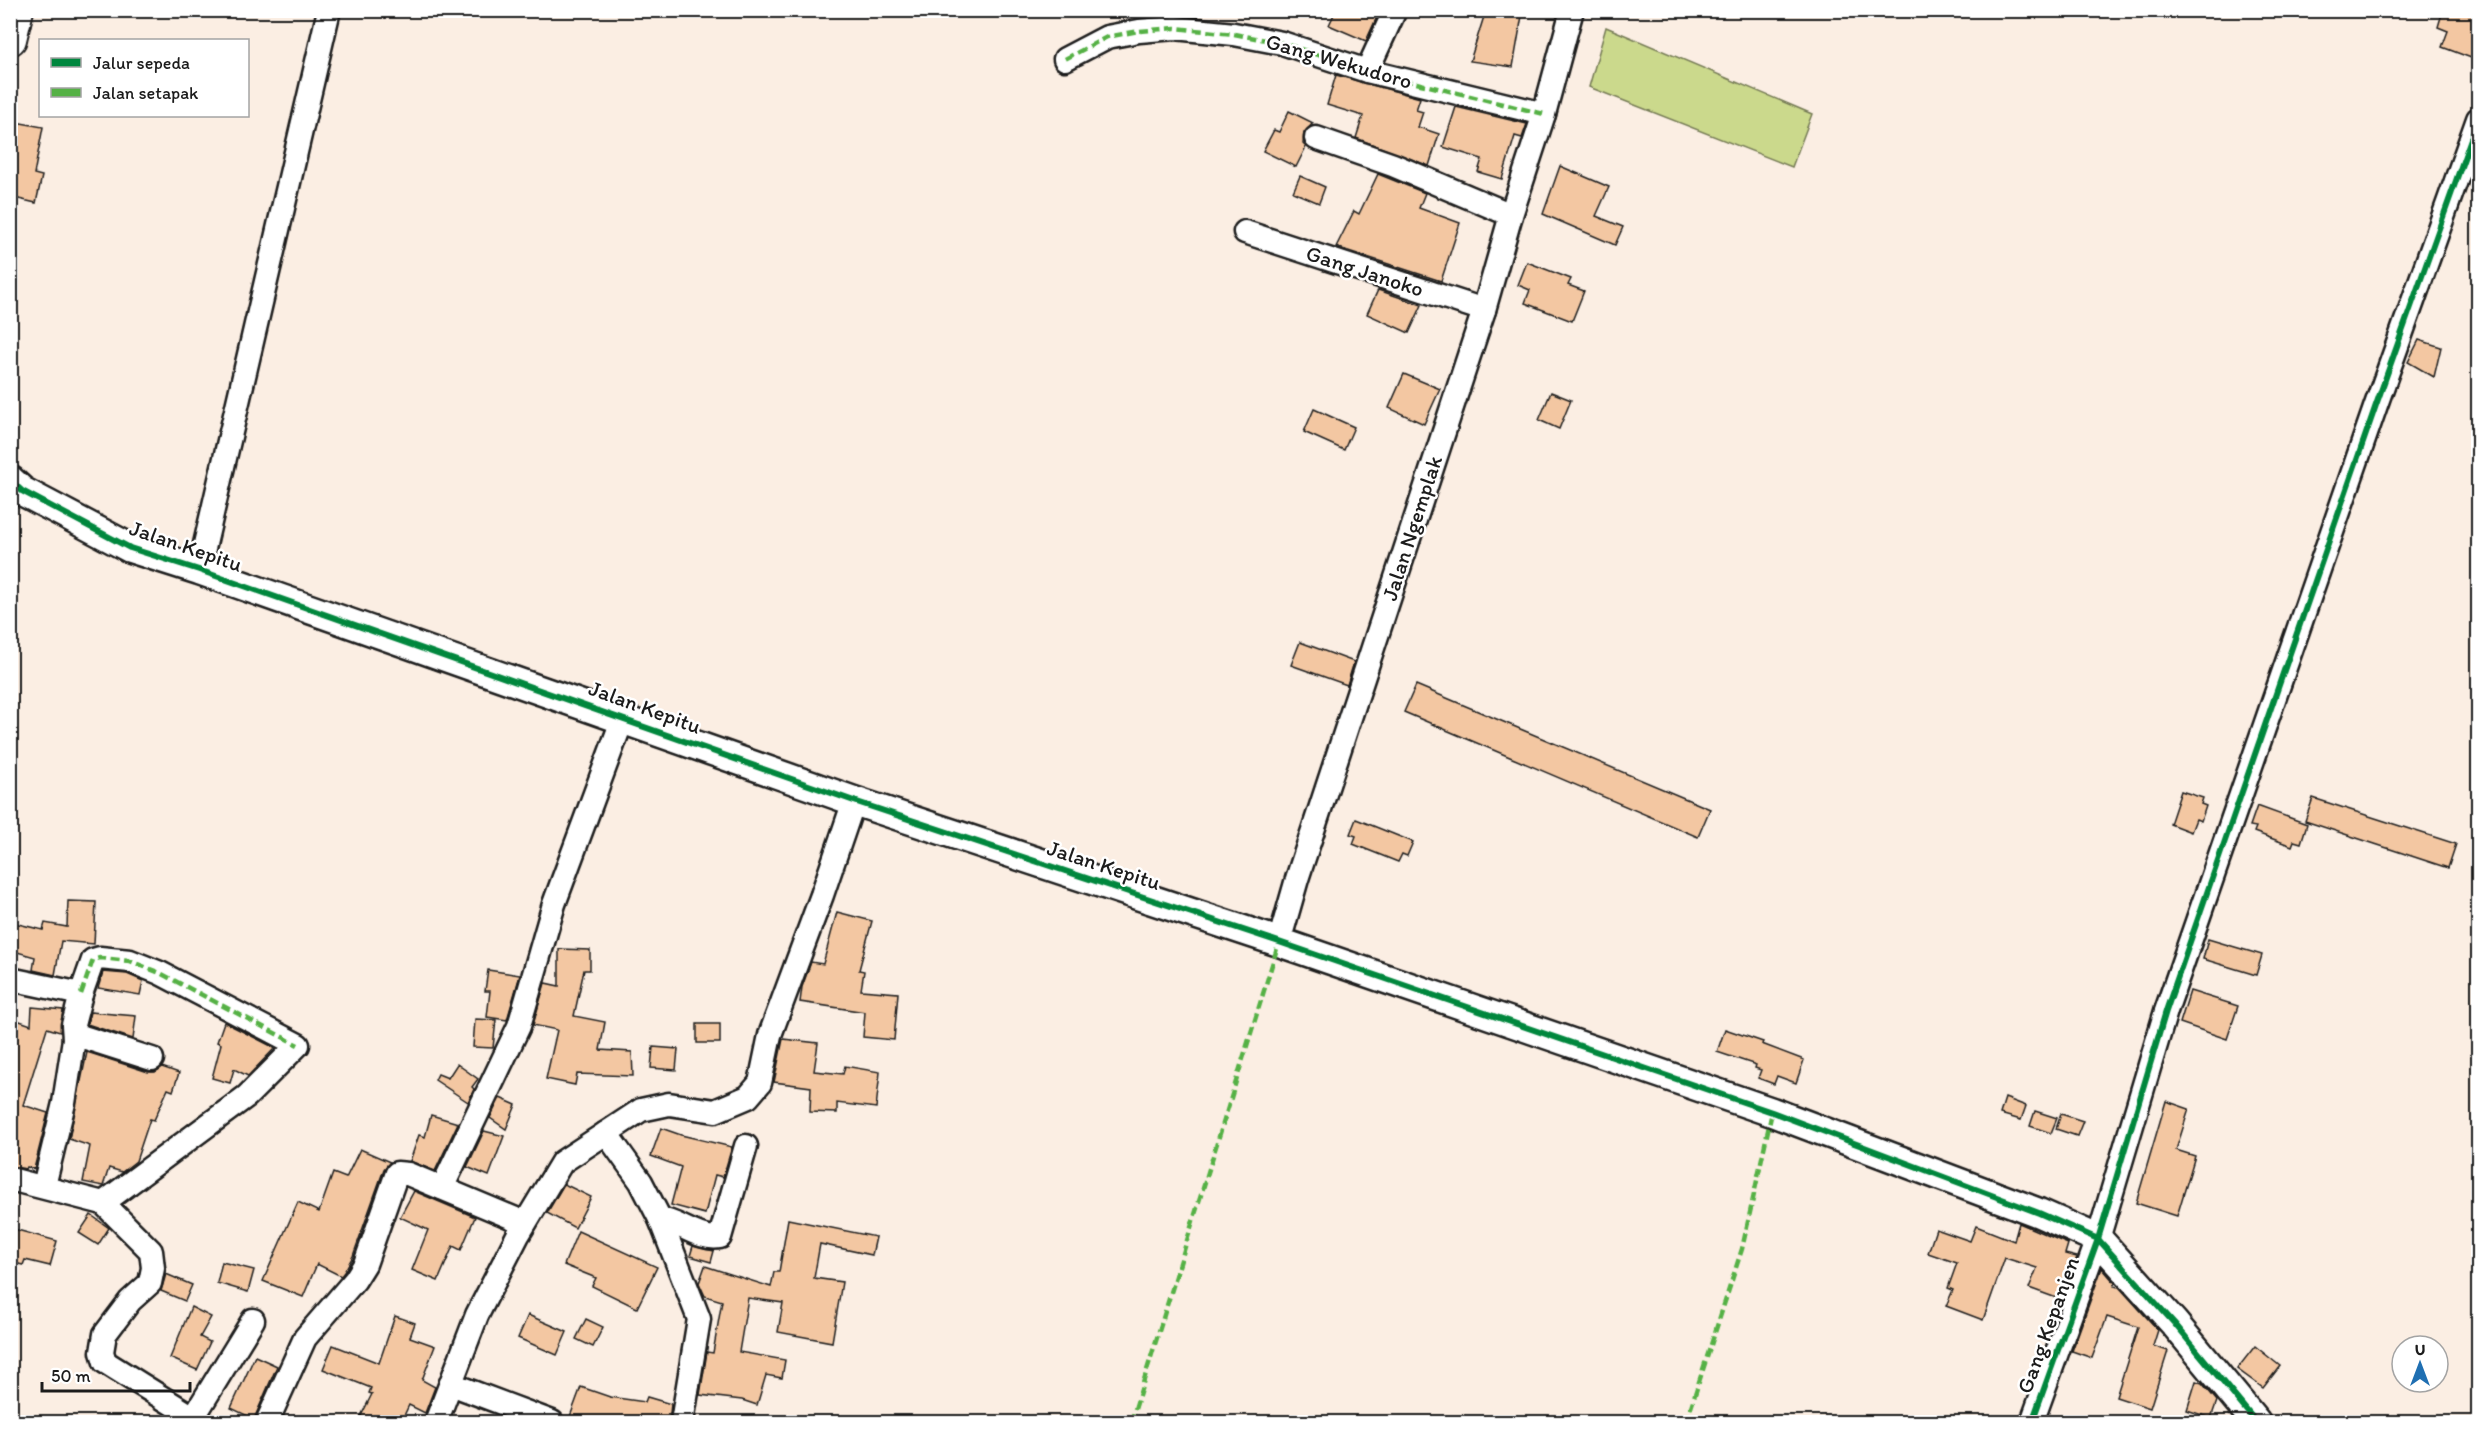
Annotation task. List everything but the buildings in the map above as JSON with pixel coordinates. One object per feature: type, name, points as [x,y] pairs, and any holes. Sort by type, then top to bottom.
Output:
[{"type":"main road","points":[[10,39],[17,10]]},
{"type":"street","points":[[200,570],[329,10]]},
{"type":"street","points":[[1367,70],[1395,10]]},
{"type":"street","name":"Jalan Ngemplak","points":[[1279,942],[1297,879],[1484,310],[1511,215],[1545,114],[1572,10]]},
{"type":"street","name":"Gang Wekudoro","points":[[1065,59],[1107,37],[1175,28],[1234,34],[1282,43],[1367,70],[1545,114]]},
{"type":"street","name":"Gang Kepanjen","points":[[2032,1422],[2098,1239],[2166,1011],[2364,439],[2478,119]]},
{"type":"street","points":[[1316,138],[1393,165],[1511,215]]},
{"type":"street","name":"Gang Janoko","points":[[1245,232],[1484,310]]},
{"type":"street","name":"Jalan Kepitu","points":[[10,480],[22,491],[130,548],[200,570],[854,801],[1279,942],[1772,1112],[2039,1213],[2098,1239]]},
{"type":"street","points":[[442,1188],[519,1026],[554,904],[623,718]]},
{"type":"street","points":[[436,1422],[477,1315],[525,1223],[562,1162],[641,1110],[669,1104],[715,1111],[748,1097],[760,1083],[770,1035],[854,801]]},
{"type":"street","points":[[44,1186],[64,1103],[74,1038],[73,1025],[93,960],[100,958],[130,961],[298,1045],[247,1096],[103,1203]]},
{"type":"street","points":[[10,979],[81,994]]},
{"type":"street","points":[[74,1038],[83,1037],[152,1059]]},
{"type":"street","points":[[606,1133],[641,1182],[660,1219],[699,1318],[682,1422]]},
{"type":"street","points":[[660,1219],[672,1221],[692,1232],[713,1238],[720,1237],[746,1146]]},
{"type":"street","points":[[267,1422],[305,1338],[355,1280],[365,1264],[397,1173],[408,1174],[525,1223]]},
{"type":"street","points":[[10,1179],[103,1203],[151,1251],[153,1268],[150,1283],[130,1301],[105,1334],[102,1352],[105,1362],[197,1420],[253,1320]]},
{"type":"street","points":[[2098,1239],[2174,1323],[2256,1422]]},
{"type":"street","points":[[451,1384],[552,1422]]},
{"type":"green space","points":[[1606,27],[1812,114],[1792,167],[1589,87]]},
{"type":"marked path","points":[[1065,59],[1107,37],[1139,31],[1175,28],[1234,34],[1282,43],[1367,71],[1544,114]]},
{"type":"marked path","points":[[1131,1422],[1279,942]]},
{"type":"marked path","points":[[81,994],[93,960],[100,958],[130,961],[160,973],[298,1045]]},
{"type":"marked path","points":[[1686,1422],[1742,1249],[1772,1112]]},
{"type":"cycle path","points":[[2032,1422],[2098,1239],[2166,1011],[2376,405],[2478,119]]},
{"type":"cycle path","points":[[10,480],[22,491],[130,548],[199,570],[854,801],[1279,942],[1772,1112],[2039,1213],[2098,1239],[2174,1323],[2256,1422]]}]
